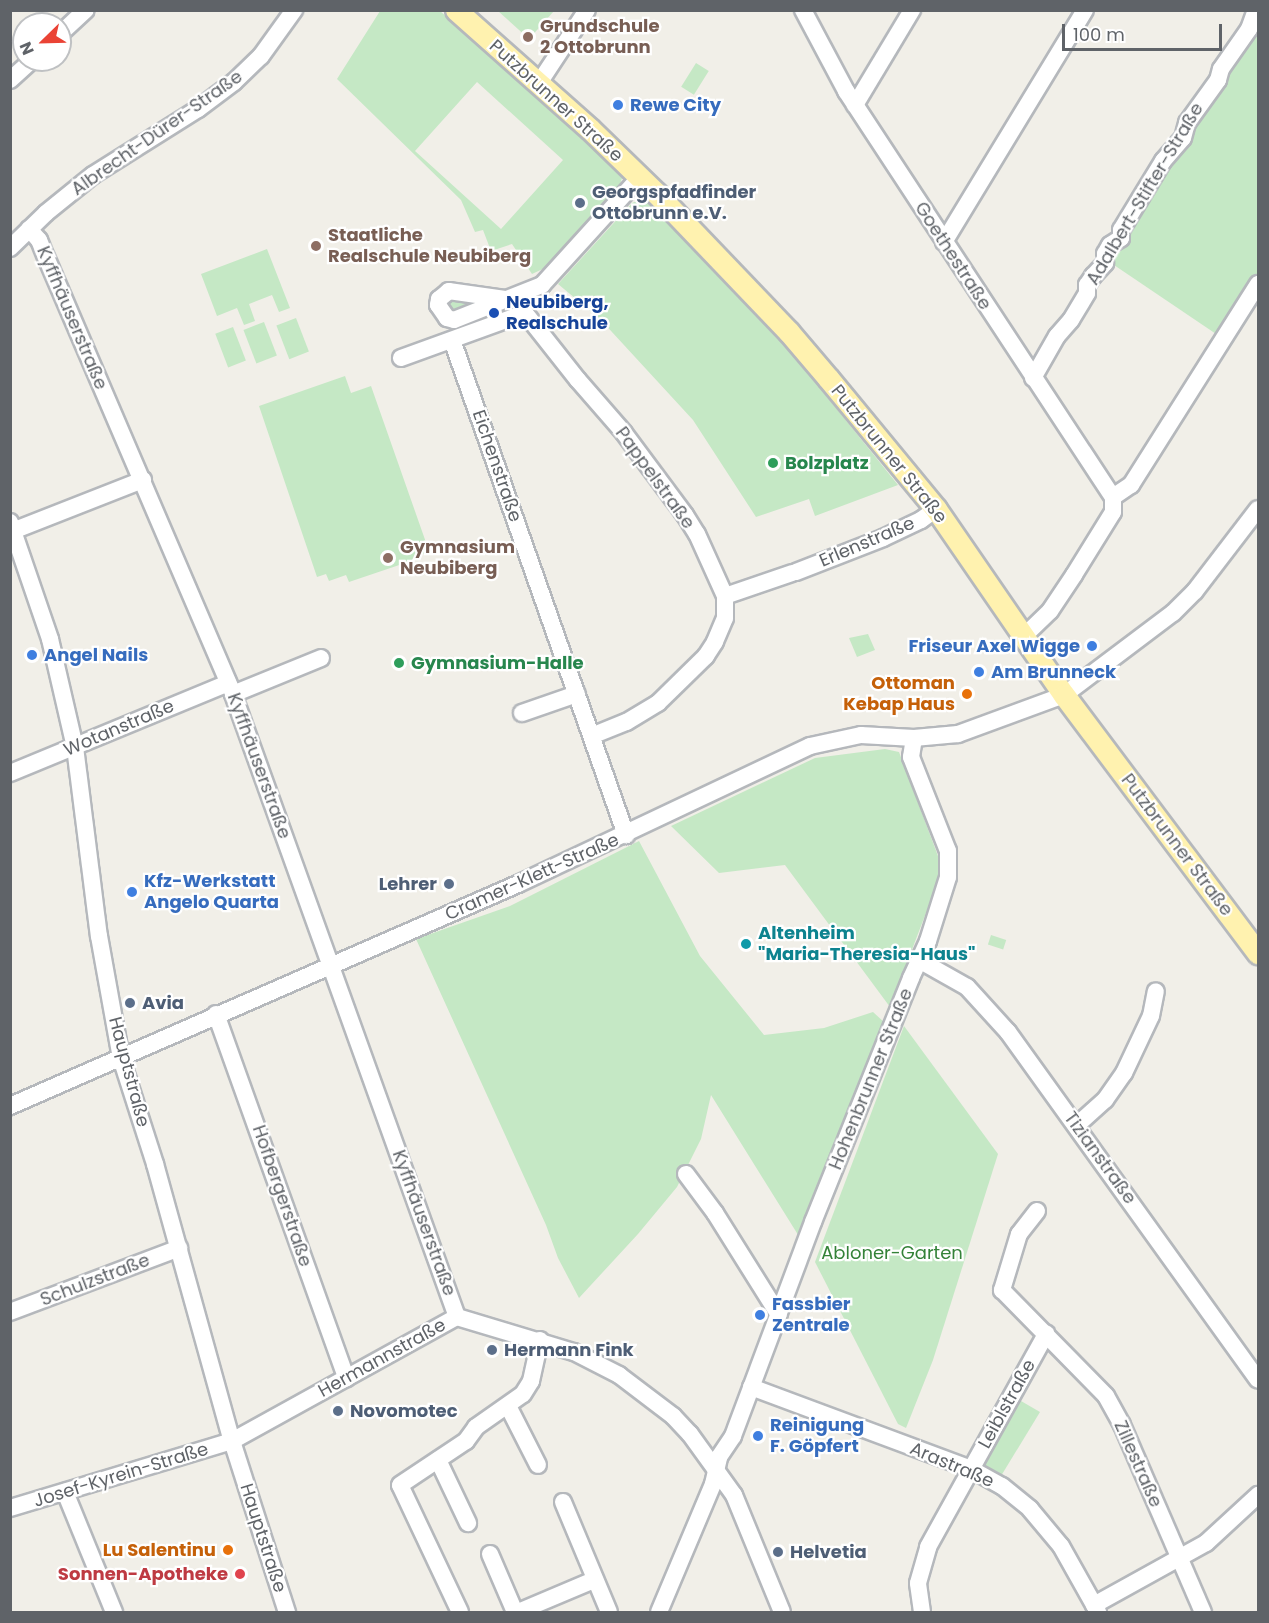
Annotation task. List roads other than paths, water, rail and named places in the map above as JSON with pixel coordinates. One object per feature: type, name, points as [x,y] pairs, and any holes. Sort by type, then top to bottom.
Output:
[{"type":"main road","name":"Putzbrunner Straße","points":[[456,10],[539,83],[639,178],[788,332],[936,509],[1064,695],[1258,953]]},
{"type":"street","points":[[72,23],[86,10]]},
{"type":"street","name":"Albrecht-Dürer-Straße","points":[[10,248],[93,175],[198,109],[234,82],[261,57],[294,10]]},
{"type":"street","points":[[539,83],[587,10]]},
{"type":"street","name":"Goethestraße","points":[[803,10],[827,60],[855,105],[1113,497]]},
{"type":"street","points":[[855,105],[912,10]]},
{"type":"street","points":[[944,242],[1085,10]]},
{"type":"street","name":"Adalbert-Stifter-Straße","points":[[1033,378],[1057,336],[1071,320],[1087,293],[1087,285],[1104,263],[1105,254],[1110,245],[1121,238],[1121,230],[1157,170],[1183,138],[1187,123],[1218,80],[1221,69],[1249,29],[1256,10]]},
{"type":"street","points":[[505,299],[542,285],[552,277],[639,178]]},
{"type":"street","name":"Kyffhäuserstraße","points":[[29,229],[39,240],[231,688],[458,1317]]},
{"type":"street","points":[[1024,636],[1050,611],[1113,512],[1113,497],[1125,491],[1134,480],[1258,284]]},
{"type":"street","name":"Pappelstraße","points":[[401,358],[520,314],[529,316],[578,380],[624,434],[685,515],[725,596]]},
{"type":"street","name":"Eichenstraße","points":[[452,340],[626,836]]},
{"type":"street","points":[[12,528],[143,480]]},
{"type":"street","name":"Erlenstraße","points":[[725,596],[794,573],[883,538],[921,520],[936,509]]},
{"type":"street","name":"Cramer-Klett-Straße","points":[[10,1106],[626,836],[810,746],[861,735],[914,738],[958,734],[1064,695],[1173,613],[1195,591],[1258,509]]},
{"type":"street","name":"Hauptstraße","points":[[12,528],[52,646],[75,747],[99,936],[121,1058],[179,1248],[232,1441],[288,1612]]},
{"type":"street","points":[[592,736],[626,722],[658,703],[706,656],[725,618],[725,596]]},
{"type":"street","name":"Wotanstraße","points":[[10,773],[231,688],[321,657]]},
{"type":"street","points":[[522,713],[577,694]]},
{"type":"street","name":"Hohenbrunner Straße","points":[[659,1612],[714,1484],[719,1457],[733,1436],[932,930],[948,877],[950,863],[912,757],[914,738]]},
{"type":"street","name":"Tizianstraße","points":[[919,960],[966,987],[987,1006],[1077,1125],[1258,1380]]},
{"type":"street","points":[[1077,1125],[1106,1100],[1124,1073],[1151,1016],[1156,991]]},
{"type":"street","name":"Hofbergerstraße","points":[[216,1014],[346,1378]]},
{"type":"street","points":[[686,1174],[715,1213],[779,1315]]},
{"type":"street","points":[[1037,1211],[1019,1234],[1002,1290],[1046,1334]]},
{"type":"street","name":"Schulzstraße","points":[[10,1312],[179,1248]]},
{"type":"street","name":"Hermannstraße","points":[[232,1441],[458,1317],[540,1340],[600,1364],[647,1394],[690,1434],[734,1495],[782,1612]]},
{"type":"street","name":"Leiblstraße","points":[[922,1612],[918,1583],[921,1563],[928,1547],[1046,1334]]},
{"type":"street","name":"Zillestraße","points":[[1046,1334],[1106,1396],[1122,1425],[1203,1612]]},
{"type":"street","points":[[460,1612],[400,1485],[466,1442],[476,1427],[523,1394],[531,1381],[540,1340]]},
{"type":"street","name":"Arastraße","points":[[751,1387],[970,1469],[1002,1486],[1047,1527],[1077,1572],[1096,1609]]},
{"type":"street","points":[[508,1406],[538,1465]]},
{"type":"street","name":"Josef-Kyrein-Straße","points":[[10,1508],[232,1441]]},
{"type":"street","points":[[438,1460],[468,1523]]},
{"type":"street","points":[[65,1492],[114,1612]]},
{"type":"street","points":[[1096,1609],[1224,1530],[1258,1495]]},
{"type":"street","points":[[563,1502],[609,1612]]},
{"type":"street","points":[[490,1554],[517,1612],[594,1580]]},
{"type":"place","name":"Grundschule 2 Ottobrunn","points":[[528,37]]},
{"type":"place","name":"Rewe City","points":[[618,105]]},
{"type":"place","name":"Georgspfadfinder Ottobrunn e.V.","points":[[580,203]]},
{"type":"place","name":"Staatliche Realschule Neubiberg","points":[[316,246]]},
{"type":"place","name":"Neubiberg, Realschule","points":[[494,313]]},
{"type":"place","name":"Bolzplatz","points":[[773,463]]},
{"type":"place","name":"Gymnasium Neubiberg","points":[[388,558]]},
{"type":"place","name":"Friseur Axel Wigge","points":[[1092,646]]},
{"type":"place","name":"Angel Nails","points":[[32,655]]},
{"type":"place","name":"Gymnasium-Halle","points":[[399,663]]},
{"type":"place","name":"Am Brunneck","points":[[979,672]]},
{"type":"place","name":"Ottoman Kebap Haus","points":[[967,694]]},
{"type":"place","name":"Lehrer","points":[[449,884]]},
{"type":"place","name":"Kfz-Werkstatt Angelo Quarta","points":[[132,892]]},
{"type":"place","name":"Altenheim \"Maria-Theresia-Haus\"","points":[[746,944]]},
{"type":"place","name":"Avia","points":[[130,1003]]},
{"type":"place","name":"Fassbier Zentrale","points":[[760,1315]]},
{"type":"place","name":"Hermann Fink","points":[[492,1350]]},
{"type":"place","name":"Novomotec","points":[[338,1411]]},
{"type":"place","name":"Reinigung F. Göpfert","points":[[758,1436]]},
{"type":"place","name":"Lu Salentinu","points":[[228,1550]]},
{"type":"place","name":"Helvetia","points":[[778,1552]]},
{"type":"place","name":"Sonnen-Apotheke","points":[[240,1574]]},
{"type":"park label","name":"Abloner-Garten","points":[[892,1253]]}]
